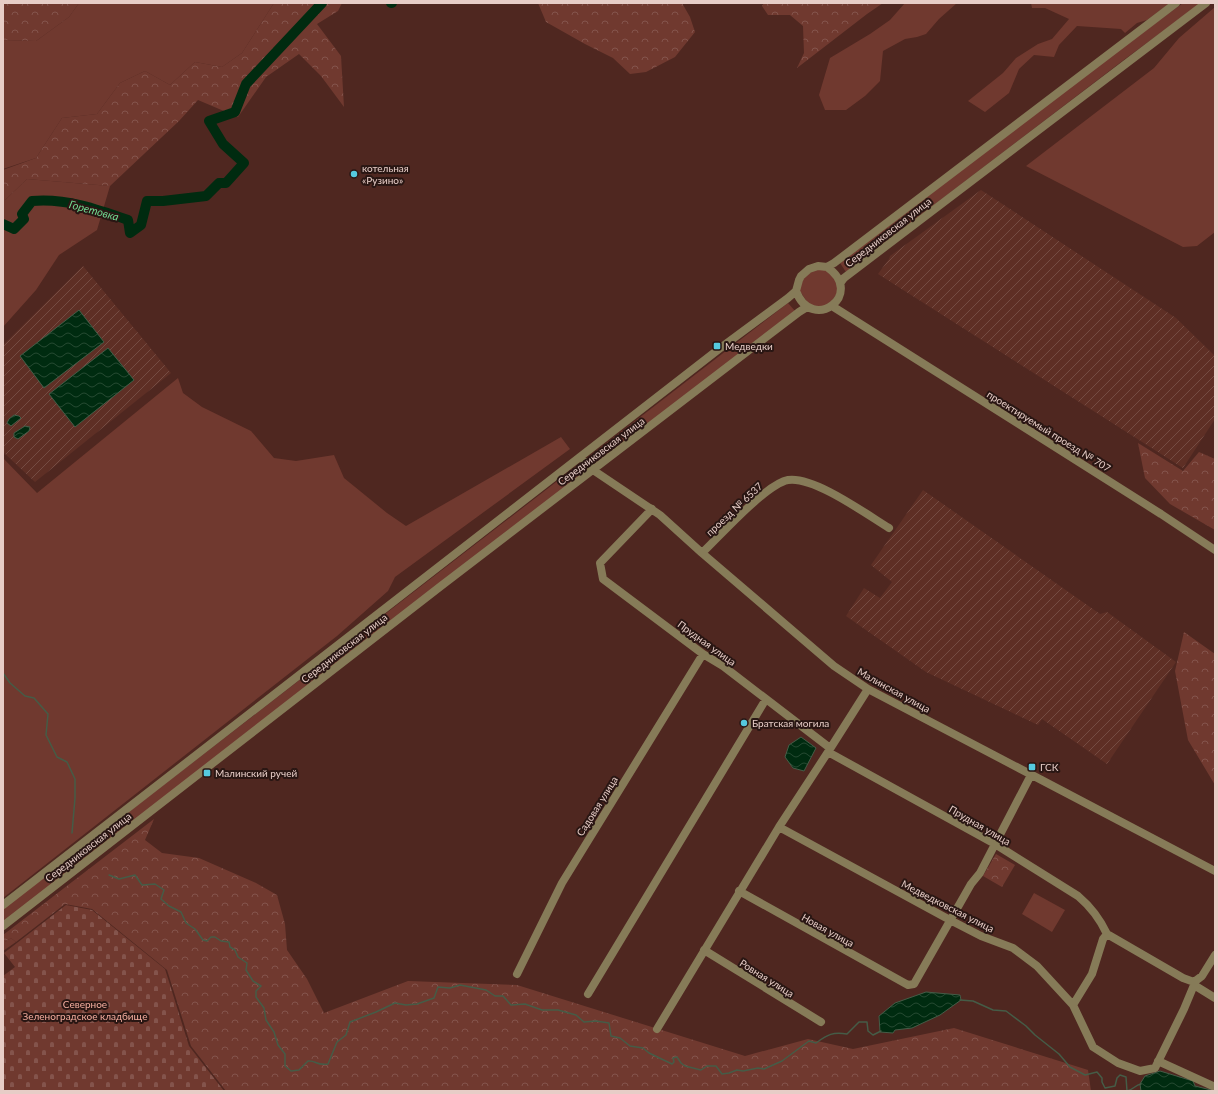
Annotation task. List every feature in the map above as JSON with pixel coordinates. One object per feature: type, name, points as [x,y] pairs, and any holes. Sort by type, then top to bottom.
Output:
[{"type":"street","name":"Середниковская улица","points":[[3,905],[796,291],[801,276],[809,269],[818,266],[827,267],[834,263],[1176,3]]},
{"type":"street","name":"Середниковская улица","points":[[841,282],[844,278],[1206,3]]},
{"type":"street","points":[[796,291],[799,298],[807,307],[822,310],[832,306],[841,294],[841,282],[836,274],[827,267]]},
{"type":"street","name":"проектируемый проезд № 707","points":[[832,306],[1162,514],[1215,550]]},
{"type":"street","name":"Середниковская улица","points":[[3,926],[435,590],[807,307]]},
{"type":"street","name":"Малинская улица","points":[[581,457],[593,470],[652,509],[834,666],[868,689],[1215,871]]},
{"type":"street","name":"проезд № 6537","points":[[702,553],[757,499],[778,483],[788,480],[801,480],[829,492],[889,528]]},
{"type":"street","name":"Прудная улица","points":[[652,509],[600,563],[603,579],[766,699],[829,750],[995,844],[1078,896],[1090,906],[1103,925],[1107,934]]},
{"type":"street","name":"Садовая улица","points":[[517,974],[562,883],[703,654]]},
{"type":"street","points":[[657,1029],[739,891],[868,689]]},
{"type":"street","points":[[588,994],[766,699]]},
{"type":"street","points":[[950,920],[971,884],[980,873],[1031,775]]},
{"type":"street","points":[[168,777],[172,786],[179,789]]},
{"type":"street","name":"Медведковская улица","points":[[779,827],[950,920],[981,936],[1013,948],[1037,966],[1073,1005],[1093,1047],[1118,1062],[1140,1071],[1155,1068],[1158,1061]]},
{"type":"street","name":"Новая улица","points":[[739,891],[908,985],[914,984],[950,920]]},
{"type":"street","points":[[1073,1005],[1092,974],[1103,939],[1107,934],[1194,984],[1215,998]]},
{"type":"street","name":"Ровная улица","points":[[704,950],[821,1022]]},
{"type":"street","points":[[1215,955],[1202,976],[1194,984],[1184,1009],[1158,1061],[1215,1086]]},
{"type":"shaded area","points":[[981,190],[1176,318],[1215,356],[1215,419],[1183,468],[878,274],[890,256]]},
{"type":"shaded area","points":[[83,266],[171,373],[35,482],[3,452],[3,345]]},
{"type":"shaded area","points":[[923,490],[1100,614],[1107,612],[1176,662],[1107,764],[1042,719],[1038,725],[926,672],[846,616],[864,588],[880,598],[892,582],[871,565]]},
{"type":"green space","points":[[3,3],[79,3],[69,17],[36,41],[3,40]]},
{"type":"green space","points":[[79,3],[274,3],[242,53],[222,67],[195,62],[170,85],[145,71],[120,83],[97,114],[62,118],[36,158],[3,169],[3,40],[36,41],[69,17]]},
{"type":"green space","points":[[274,3],[342,3],[338,11],[317,24],[341,56],[344,107],[321,76],[299,54],[266,77],[238,117],[198,100],[179,121],[110,186],[27,179],[3,202],[3,170],[36,158],[62,118],[97,114],[120,83],[145,71],[170,85],[195,62],[222,67],[242,53]]},
{"type":"green space","points":[[538,3],[682,3],[690,17],[695,32],[675,57],[646,72],[630,74],[613,58],[546,22]]},
{"type":"green space","points":[[764,3],[883,3],[797,68],[804,53],[803,26],[790,15],[768,15],[762,6]]},
{"type":"green space","points":[[905,3],[957,3],[939,19],[926,34],[905,39],[883,51],[880,81],[865,96],[846,110],[825,110],[819,95],[830,58],[890,20]]},
{"type":"green space","points":[[1031,3],[1170,3],[1147,20],[1137,23],[1125,33],[1121,29],[1077,26],[1059,45],[1054,57],[1034,55],[1019,69],[1009,93],[985,112],[968,101],[1003,73],[1016,58],[1038,44],[1052,39],[1069,19],[1045,8],[1032,8]]},
{"type":"green space","points":[[1183,3],[1201,3],[1125,59],[846,272],[840,263],[1119,50]]},
{"type":"green space","points":[[1215,7],[1215,232],[1197,246],[1183,247],[1026,166],[1154,68],[1179,38]]},
{"type":"green space","points":[[27,179],[110,186],[97,230],[59,255],[36,290],[3,327],[3,202]]},
{"type":"green space","points":[[818,268],[833,273],[839,291],[828,306],[810,306],[799,290],[801,278]]},
{"type":"green space","points":[[788,303],[795,311],[3,922],[3,909]]},
{"type":"green space","points":[[178,378],[183,393],[202,407],[251,431],[274,458],[296,461],[334,455],[344,478],[387,513],[406,526],[561,437],[570,449],[395,577],[388,591],[337,636],[3,898],[3,458],[37,493]]},
{"type":"green space","points":[[1138,443],[1183,471],[1199,452],[1215,459],[1215,530],[1170,504],[1145,478]]},
{"type":"green space","points":[[1184,632],[1215,654],[1215,785],[1188,740],[1175,671]]},
{"type":"green space","points":[[154,819],[145,840],[162,853],[199,858],[256,883],[277,895],[285,924],[287,950],[307,979],[324,1013],[408,981],[517,985],[745,1056],[808,1039],[853,1049],[954,1028],[1088,1070],[1091,1091],[226,1091],[191,1046],[167,970],[92,909],[65,904],[16,942],[11,938],[3,942],[3,935]]},
{"type":"green space","points":[[996,854],[1015,865],[1002,887],[983,876]]},
{"type":"green space","points":[[1034,893],[1065,910],[1052,932],[1022,914]]},
{"type":"green space","name":"Северное Зеленоградское кладбище","points":[[66,905],[92,910],[165,969],[189,1046],[224,1091],[3,1091],[3,976],[15,967],[4,953]]},
{"type":"green space","points":[[11,938],[16,942],[3,951],[3,942]]},
{"type":"water","points":[[79,310],[104,342],[44,388],[20,356]]},
{"type":"water","points":[[108,348],[134,380],[75,427],[49,394]]},
{"type":"water","points":[[14,415],[21,418],[11,426],[7,423]]},
{"type":"water","points":[[25,426],[30,427],[29,431],[18,439],[14,437],[14,433]]},
{"type":"water","points":[[801,737],[816,748],[804,771],[793,768],[785,757],[789,745]]},
{"type":"water","points":[[926,992],[960,995],[961,1000],[940,1015],[912,1028],[895,1030],[893,1033],[880,1032],[879,1016],[895,1003]]},
{"type":"water","points":[[1160,1071],[1193,1081],[1195,1086],[1215,1091],[1141,1091],[1140,1084],[1145,1076]]},
{"type":"waterway","name":"Горетовка","points":[[3,224],[14,229],[24,219],[22,214],[32,201],[57,201],[93,208],[128,220],[130,233],[141,225],[147,201],[163,201],[206,196],[219,183],[226,183],[244,163],[223,144],[209,121],[235,112],[246,84],[322,3]]},
{"type":"waterway","name":"Малинский ручей","points":[[3,673],[10,683],[25,696],[34,698],[48,714],[46,735],[57,757],[67,762],[75,779],[72,833]]},
{"type":"waterway","name":"Малинский ручей","points":[[109,875],[119,879],[135,875],[142,885],[155,884],[164,890],[161,899],[169,906],[181,912],[186,923],[195,929],[203,940],[207,941],[211,937],[215,937],[221,941],[229,942],[230,947],[235,950],[238,957],[247,963],[246,970],[253,981],[261,986],[256,991],[256,997],[264,1008],[266,1020],[274,1032],[278,1045],[285,1054],[285,1066],[291,1071],[299,1070],[308,1061],[328,1064],[337,1042],[346,1035],[350,1022],[395,1003],[406,1005],[417,1004],[434,998],[438,987],[450,988],[460,985],[486,990],[495,996],[503,996],[511,1005],[525,1004],[542,1010],[558,1010],[576,1015],[584,1022],[596,1021],[609,1023],[611,1036],[620,1038],[630,1046],[643,1048],[649,1053],[672,1064],[674,1062],[673,1058],[677,1057],[685,1066],[701,1070],[707,1066],[716,1066],[722,1074],[737,1070],[743,1071],[758,1068],[764,1069],[782,1061],[809,1041],[816,1043],[831,1034],[847,1034],[859,1022],[867,1022],[868,1031],[873,1035],[881,1031]]},
{"type":"waterway","name":"Малинский ручей","points":[[960,1000],[973,1001],[993,1010],[1006,1011],[1059,1054],[1070,1067],[1085,1075],[1097,1072],[1102,1078],[1105,1088],[1115,1086],[1117,1078],[1120,1075],[1126,1077],[1127,1091],[1141,1084]]},
{"type":"place","name":"котельная «Рузино»","points":[[354,174]]},
{"type":"place","name":"Медведки","points":[[717,346]]},
{"type":"place","name":"Братская могила","points":[[744,723]]},
{"type":"place","name":"ГСК","points":[[1032,767]]},
{"type":"place","name":"Малинский ручей","points":[[207,773]]}]
